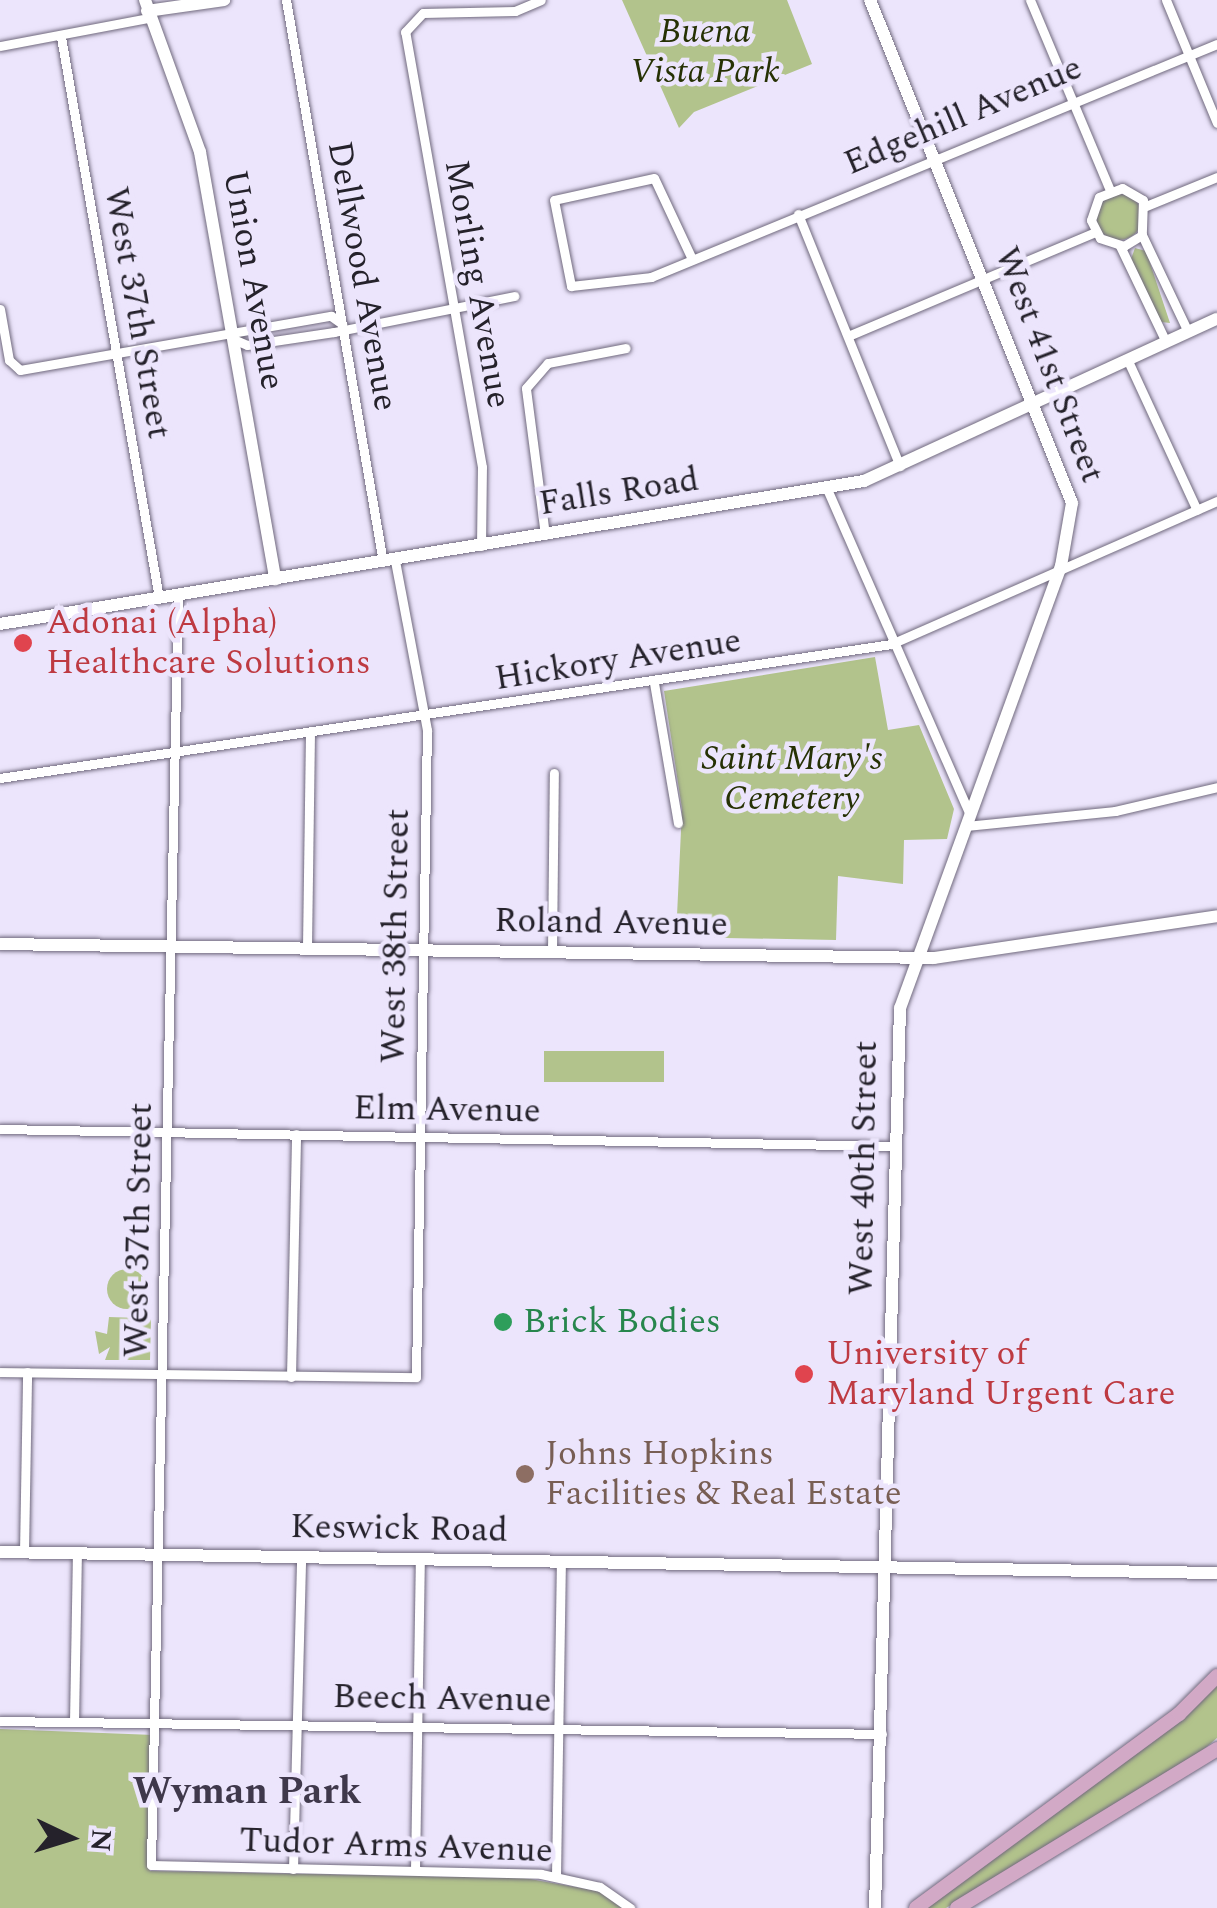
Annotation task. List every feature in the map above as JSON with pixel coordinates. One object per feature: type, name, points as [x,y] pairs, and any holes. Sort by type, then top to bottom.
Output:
[{"type":"main road","points":[[147,10],[224,0]]},
{"type":"main road","name":"West 41st Street","points":[[870,0],[1037,403],[1072,503],[1058,574],[968,820]]},
{"type":"main road","name":"Union Avenue","points":[[147,10],[197,140],[276,579]]},
{"type":"main road","name":"Falls Road","points":[[0,624],[826,489],[901,467],[1217,318]]},
{"type":"main road","name":"West 40th Street","points":[[876,1908],[880,1891],[898,1026],[916,958],[968,820]]},
{"type":"main road","name":"Roland Avenue","points":[[0,944],[916,958],[1217,916]]},
{"type":"main road","name":"Keswick Road","points":[[0,1552],[1217,1572]]},
{"type":"main road","points":[[916,1908],[1179,1714],[1217,1676]]},
{"type":"main road","points":[[957,1908],[1217,1749]]},
{"type":"main road","name":"West 40th Street","points":[[880,1891],[884,1908]]},
{"type":"street","name":"Dellwood Avenue","points":[[286,0],[342,324],[389,561]]},
{"type":"street","name":"Morling Avenue","points":[[481,546],[482,467],[405,32],[422,13],[515,12],[541,0]]},
{"type":"street","points":[[1030,0],[1110,190]]},
{"type":"street","points":[[1166,0],[1217,123]]},
{"type":"street","points":[[0,46],[61,37],[147,10]]},
{"type":"street","name":"West 37th Street","points":[[61,37],[159,598]]},
{"type":"street","name":"Edgehill Avenue","points":[[692,259],[654,178],[554,200],[565,276],[577,288],[652,277],[1072,100],[1217,44]]},
{"type":"street","points":[[1146,206],[1217,177]]},
{"type":"street","points":[[1096,232],[1093,208],[1110,190],[1128,190],[1146,206]]},
{"type":"street","points":[[1146,206],[1142,235],[1188,332]]},
{"type":"street","points":[[798,214],[901,467]]},
{"type":"street","points":[[848,336],[1096,232]]},
{"type":"street","points":[[1096,232],[1120,246],[1166,342]]},
{"type":"street","points":[[1120,246],[1142,235]]},
{"type":"street","points":[[233,339],[247,345],[342,324],[514,296]]},
{"type":"street","points":[[0,309],[14,369],[233,339],[332,316],[342,324]]},
{"type":"street","points":[[544,535],[530,448],[526,388],[548,364],[626,348]]},
{"type":"street","points":[[1128,360],[1198,510]]},
{"type":"street","points":[[826,489],[968,820],[1115,811],[1217,787]]},
{"type":"street","name":"Hickory Avenue","points":[[0,778],[424,718],[891,644],[1217,501]]},
{"type":"street","name":"West 38th Street","points":[[291,1377],[416,1377],[424,718],[389,561]]},
{"type":"street","name":"West 37th Street","points":[[152,1865],[158,1724],[178,595]]},
{"type":"street","points":[[654,683],[678,823]]},
{"type":"street","points":[[307,947],[310,734]]},
{"type":"street","points":[[552,952],[554,773]]},
{"type":"street","name":"Elm Avenue","points":[[0,1129],[894,1146]]},
{"type":"street","points":[[0,1372],[291,1377],[296,1134]]},
{"type":"street","points":[[24,1552],[27,1372]]},
{"type":"street","points":[[74,1722],[77,1554]]},
{"type":"street","points":[[294,1869],[301,1558]]},
{"type":"street","points":[[415,1870],[420,1559]]},
{"type":"street","points":[[556,1876],[561,1562]]},
{"type":"street","name":"Beech Avenue","points":[[0,1721],[883,1734]]},
{"type":"street","name":"Tudor Arms Avenue","points":[[152,1865],[556,1876],[610,1891],[630,1908]]},
{"type":"green space","name":"Buena Vista Park","points":[[622,0],[787,0],[812,64],[694,112],[679,128]]},
{"type":"green space","points":[[1119,194],[1135,201],[1142,217],[1135,233],[1119,240],[1103,233],[1096,217],[1103,201]]},
{"type":"green space","points":[[1135,248],[1146,251],[1170,323],[1161,322],[1131,259]]},
{"type":"green space","name":"Saint Mary's Cemetery","points":[[875,657],[888,730],[919,725],[954,809],[947,839],[904,840],[903,884],[838,876],[836,940],[676,937],[682,809],[664,691]]},
{"type":"green space","points":[[544,1051],[664,1051],[664,1082],[544,1082]]},
{"type":"green space","points":[[127,1269],[141,1275],[147,1289],[141,1303],[127,1309],[113,1303],[107,1289],[113,1275]]},
{"type":"green space","points":[[109,1317],[139,1318],[133,1331],[151,1319],[150,1360],[105,1360],[110,1347],[99,1354],[95,1331],[107,1334]]},
{"type":"green space","points":[[1217,1680],[1217,1738],[1203,1750],[946,1908],[923,1908]]},
{"type":"green space","name":"Wyman Park","points":[[0,1729],[154,1735],[150,1871],[524,1878],[598,1891],[624,1908],[0,1908]]},
{"type":"place","name":"Adonai (Alpha) Healthcare Solutions","points":[[23,643]]},
{"type":"place","name":"Brick Bodies","points":[[503,1322]]},
{"type":"place","name":"University of Maryland Urgent Care","points":[[804,1374]]},
{"type":"place","name":"Johns Hopkins Facilities & Real Estate","points":[[525,1474]]},
{"type":"district","name":"Wyman Park","points":[[247,1793]]}]
